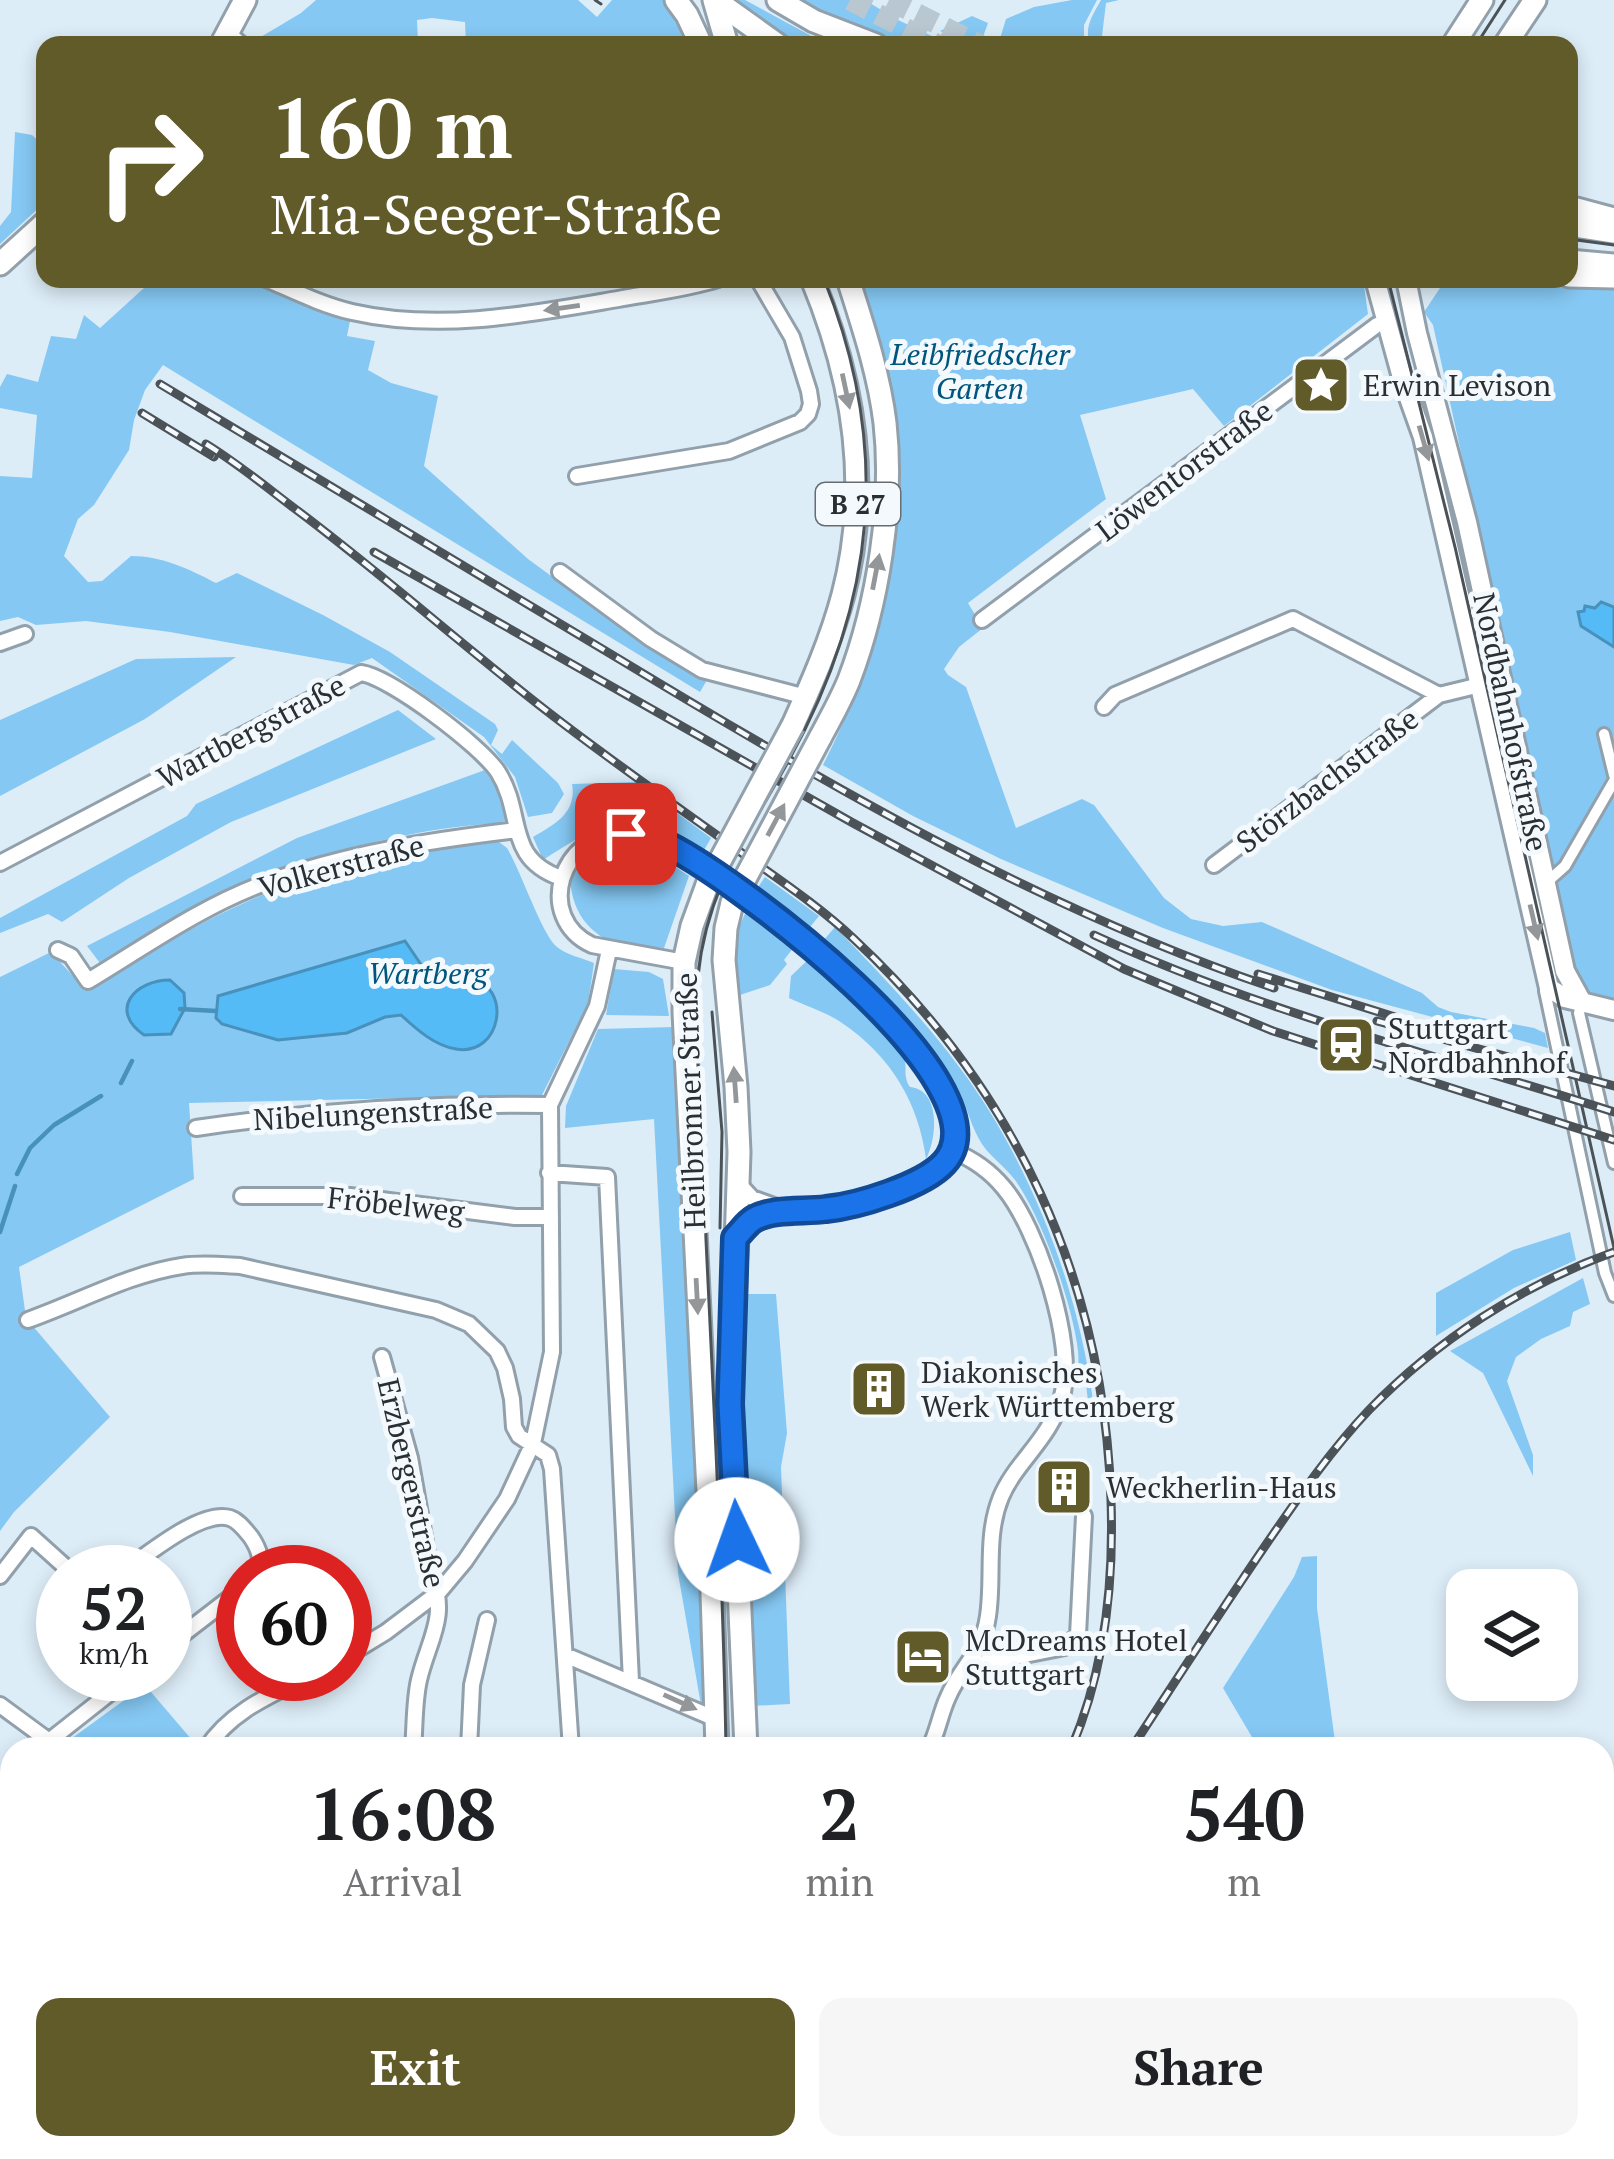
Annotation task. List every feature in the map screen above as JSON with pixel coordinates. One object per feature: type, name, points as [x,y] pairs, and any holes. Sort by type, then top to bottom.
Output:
[{"type":"main road","points":[[232,36],[245,0]]},
{"type":"main road","points":[[714,0],[724,36]]},
{"type":"main road","points":[[714,0],[765,36]]},
{"type":"main road","points":[[778,0],[853,36]]},
{"type":"main road","points":[[1460,36],[1483,0]]},
{"type":"main road","points":[[1511,36],[1535,0]]},
{"type":"main road","points":[[683,5],[697,36]]},
{"type":"main road","points":[[1578,209],[1614,219]]},
{"type":"main road","points":[[1578,227],[1614,232]]},
{"type":"main road","points":[[0,264],[36,231]]},
{"type":"main road","points":[[1578,262],[1614,266]]},
{"type":"main road","points":[[1578,276],[1614,277]]},
{"type":"main road","name":"Heilbronner Straße","points":[[717,1737],[684,962],[707,885],[794,724],[843,596],[859,483],[845,385],[816,288]]},
{"type":"main road","name":"Heilbronner Straße","points":[[745,1737],[730,1404],[737,1183],[726,928],[732,903],[847,685],[870,605],[881,545],[887,466],[878,380],[851,288]]},
{"type":"street","points":[[287,288],[353,312],[458,321],[563,309],[672,288]]},
{"type":"street","points":[[577,476],[729,452],[808,415],[809,391],[792,337],[763,288]]},
{"type":"street","name":"Nordbahnhofstraße","points":[[1377,288],[1423,437],[1614,1297]]},
{"type":"street","name":"Nordbahnhofstraße","points":[[1408,288],[1499,664],[1565,971],[1582,1002],[1579,1013],[1614,1163]]},
{"type":"street","name":"Löwentorstraße","points":[[980,621],[1386,322]]},
{"type":"street","points":[[560,572],[702,670],[806,697]]},
{"type":"street","points":[[1104,707],[1115,695],[1293,619],[1439,695],[1480,685],[1499,664]]},
{"type":"street","points":[[0,644],[25,634]]},
{"type":"street","name":"Wartbergstraße","points":[[0,863],[362,673],[391,685],[468,740],[496,768],[513,802],[522,847],[538,869],[561,878]]},
{"type":"street","name":"Störzbachstraße","points":[[1214,865],[1439,695]]},
{"type":"street","points":[[1546,882],[1565,866],[1614,778],[1608,739]]},
{"type":"street","name":"Volkerstraße","points":[[58,950],[70,956],[88,981],[204,911],[265,883],[360,855],[517,830]]},
{"type":"street","points":[[684,962],[609,950],[580,940],[569,929],[562,911],[561,878],[580,848],[608,834],[640,836],[677,851],[767,909],[832,963],[907,1041],[952,1108],[953,1151],[942,1166],[895,1190],[832,1209],[752,1220],[735,1238]]},
{"type":"street","points":[[372,1641],[439,1592],[466,1561],[499,1512],[533,1443],[552,1352],[550,1105],[597,1006],[609,950]]},
{"type":"street","points":[[1547,989],[1614,1010]]},
{"type":"street","name":"Nibelungenstraße","points":[[196,1127],[273,1116],[550,1105]]},
{"type":"street","points":[[933,1737],[949,1693],[978,1652],[988,1618],[989,1553],[1001,1496],[1051,1426],[1063,1393],[1067,1353],[1034,1242],[1007,1191],[982,1167],[953,1151]]},
{"type":"street","points":[[549,1173],[608,1177],[631,1681]]},
{"type":"street","points":[[737,1183],[752,1198],[790,1212]]},
{"type":"street","name":"Fröbelweg","points":[[242,1196],[350,1196],[515,1217],[550,1217]]},
{"type":"street","points":[[28,1320],[147,1274],[213,1264],[436,1310],[470,1324],[496,1351],[509,1378],[519,1436],[548,1455],[552,1469],[570,1737]]},
{"type":"street","name":"Erzbergerstraße","points":[[382,1357],[410,1458],[431,1576],[439,1592],[439,1616],[418,1683],[414,1737]]},
{"type":"street","points":[[968,1666],[1066,1647],[1075,1640],[1084,1516]]},
{"type":"street","points":[[161,1545],[181,1531],[226,1517],[235,1520],[256,1545]]},
{"type":"street","points":[[0,1576],[31,1536],[41,1545]]},
{"type":"street","points":[[192,1627],[216,1609]]},
{"type":"street","points":[[470,1737],[472,1685],[487,1620]]},
{"type":"street","points":[[565,1655],[716,1719]]},
{"type":"street","points":[[57,1737],[102,1701]]},
{"type":"street","points":[[214,1737],[238,1714],[262,1701]]},
{"type":"street","points":[[0,1705],[37,1737]]},
{"type":"green space","points":[[316,0],[578,0],[597,17],[612,0],[667,0],[687,36],[466,36],[465,22],[432,18],[417,20],[418,36],[262,36]]},
{"type":"green space","points":[[726,0],[745,0],[811,36],[780,36]]},
{"type":"green space","points":[[798,0],[865,0],[932,36],[876,36]]},
{"type":"green space","points":[[1097,0],[1084,25],[1084,36],[1001,36],[1006,19],[1034,7]]},
{"type":"green space","points":[[1101,0],[1119,0],[1106,3],[1102,36],[1088,36]]},
{"type":"green space","points":[[972,16],[988,23],[983,36],[940,31]]},
{"type":"green space","points":[[15,132],[36,139],[36,210],[0,244],[0,226],[11,212]]},
{"type":"green space","points":[[1614,284],[1614,1010],[1582,1002],[1433,325],[1424,312],[1440,288]]},
{"type":"green space","points":[[144,288],[273,288],[350,321],[347,336],[375,341],[368,370],[391,383],[438,396],[424,466],[528,559],[621,627],[707,680],[700,692],[163,365],[145,390],[129,450],[94,505],[78,519],[64,556],[88,582],[102,581],[131,556],[164,561],[216,583],[237,573],[323,615],[390,652],[495,724],[498,730],[491,745],[502,754],[512,740],[558,783],[564,794],[552,813],[528,817],[515,777],[484,737],[372,658],[354,665],[86,621],[36,625],[18,617],[0,621],[0,476],[32,478],[37,415],[0,408],[0,387],[7,374],[38,382],[51,336],[76,339],[84,315],[100,328]]},
{"type":"green space","name":"Leibfriedscher Garten","points":[[861,288],[1364,288],[1368,314],[1224,426],[1193,389],[1080,415],[1106,499],[968,603],[983,628],[959,647],[944,669],[966,687],[1016,828],[1082,799],[1094,805],[1164,898],[1191,919],[1223,926],[1262,922],[1422,993],[1438,1007],[1534,1028],[1545,1033],[1548,1048],[1332,990],[1163,928],[1001,859],[823,765],[870,652],[895,518],[896,423],[881,350]]},
{"type":"green space","points":[[236,657],[145,719],[0,796],[0,720],[136,659]]},
{"type":"green space","points":[[398,710],[436,739],[231,822],[129,878],[62,922],[48,914],[0,933],[0,918],[187,816],[196,804]]},
{"type":"green space","points":[[485,770],[505,802],[505,823],[390,839],[274,873],[204,904],[100,963],[87,946],[297,838]]},
{"type":"green space","points":[[635,782],[711,838],[699,859],[651,825],[622,822],[594,830],[543,860],[533,837],[568,810],[572,784]]},
{"type":"green space","points":[[623,841],[659,856],[689,876],[664,948],[611,942],[591,928],[573,899],[570,874],[588,854]]},
{"type":"green space","name":"Wartberg","points":[[458,842],[499,842],[507,848],[551,940],[565,952],[594,963],[588,1004],[542,1095],[189,1103],[194,1179],[19,1267],[26,1318],[110,1417],[0,1531],[0,977],[51,952],[84,988],[209,920],[306,877],[355,861]]},
{"type":"green space","points":[[765,877],[819,916],[806,932],[754,893]]},
{"type":"green space","points":[[748,909],[797,943],[770,985],[734,997],[736,940]]},
{"type":"green space","points":[[835,927],[939,1041],[1012,1151],[1045,1221],[1070,1294],[1094,1408],[1089,1410],[1086,1384],[1077,1379],[1078,1351],[1063,1287],[1025,1196],[982,1145],[958,1088],[928,1042],[823,941]]},
{"type":"green space","points":[[813,955],[882,1024],[904,1055],[910,1087],[920,1090],[932,1106],[933,1139],[926,1159],[917,1119],[888,1065],[842,1023],[789,998],[791,976]]},
{"type":"green space","points":[[614,969],[649,972],[663,979],[669,1016],[606,1015]]},
{"type":"green space","points":[[675,1027],[710,1707],[701,1705],[678,1573],[654,1119],[565,1128],[566,1106],[598,1029]]},
{"type":"green space","points":[[1570,1232],[1576,1260],[1514,1288],[1436,1336],[1436,1293],[1513,1250]]},
{"type":"green space","points":[[1583,1278],[1590,1304],[1573,1312],[1570,1326],[1516,1357],[1507,1381],[1533,1455],[1533,1476],[1483,1373],[1450,1351]]},
{"type":"green space","points":[[741,1294],[776,1294],[787,1433],[781,1467],[790,1704],[751,1706],[737,1399]]},
{"type":"green space","points":[[1317,1556],[1317,1608],[1334,1737],[1252,1737],[1223,1688],[1302,1557]]},
{"type":"green space","points":[[123,1701],[159,1701],[189,1737],[74,1737]]},
{"type":"shaded area","points":[[1601,602],[1614,607],[1614,647],[1581,626],[1578,612]]},
{"type":"shaded area","points":[[405,941],[433,982],[469,977],[492,994],[496,1020],[483,1043],[471,1049],[448,1047],[401,1015],[347,1033],[278,1040],[222,1024],[216,1018],[218,996]]},
{"type":"shaded area","points":[[170,980],[184,993],[185,1008],[171,1034],[144,1035],[128,1016],[130,998],[146,985]]},
{"type":"waterway","points":[[180,1009],[216,1011]]},
{"type":"waterway","points":[[121,1083],[132,1061]]},
{"type":"waterway","points":[[17,1174],[30,1148],[54,1125],[101,1096]]},
{"type":"waterway","points":[[0,1232],[15,1186]]},
{"type":"tunnel","points":[[850,0],[920,36]]},
{"type":"tunnel","points":[[889,0],[962,36]]},
{"type":"tram line","points":[[595,0],[601,4]]},
{"type":"tram line","points":[[1482,36],[1505,0]]},
{"type":"tram line","points":[[1578,240],[1614,245]]},
{"type":"tram line","points":[[726,1737],[697,987],[703,944],[720,888],[818,701],[841,642],[856,583],[865,524],[866,464],[846,342],[827,288]]},
{"type":"tram line","points":[[1390,288],[1455,547],[1614,1248]]},
{"type":"tram line","points":[[712,1012],[722,1132],[720,1228]]},
{"type":"railway","points":[[160,384],[698,706],[937,842],[1102,921],[1274,988]]},
{"type":"railway","points":[[142,413],[214,457]]},
{"type":"railway","points":[[206,444],[326,533],[571,730],[827,915],[911,997],[961,1059],[1004,1124],[1040,1193],[1069,1265],[1091,1341],[1105,1419],[1111,1500],[1109,1595],[1092,1689],[1076,1737]]},
{"type":"railway","points":[[374,552],[853,823],[1124,969],[1273,1031],[1614,1140]]},
{"type":"railway","points":[[1094,935],[1286,1010],[1614,1112]]},
{"type":"railway","points":[[1258,974],[1395,1017]]},
{"type":"railway","points":[[1377,1021],[1614,1086]]},
{"type":"railway","points":[[1139,1737],[1288,1513],[1369,1410],[1423,1360],[1482,1317],[1546,1281],[1614,1252]]},
{"type":"place","name":"Erwin Levison","points":[[1321,385]]},
{"type":"place","name":"Stuttgart Nordbahnhof","points":[[1346,1045]]},
{"type":"place","name":"Diakonisches Werk Württemberg","points":[[879,1389]]},
{"type":"place","name":"Weckherlin-Haus","points":[[1064,1487]]},
{"type":"place","name":"McDreams Hotel Stuttgart","points":[[923,1657]]},
{"type":"route","points":[[626,834],[663,843],[691,859],[767,909],[832,963],[927,1066],[952,1108],[956,1132],[953,1151],[924,1178],[832,1209],[766,1215],[752,1220],[735,1238],[730,1404],[737,1540]]}]
